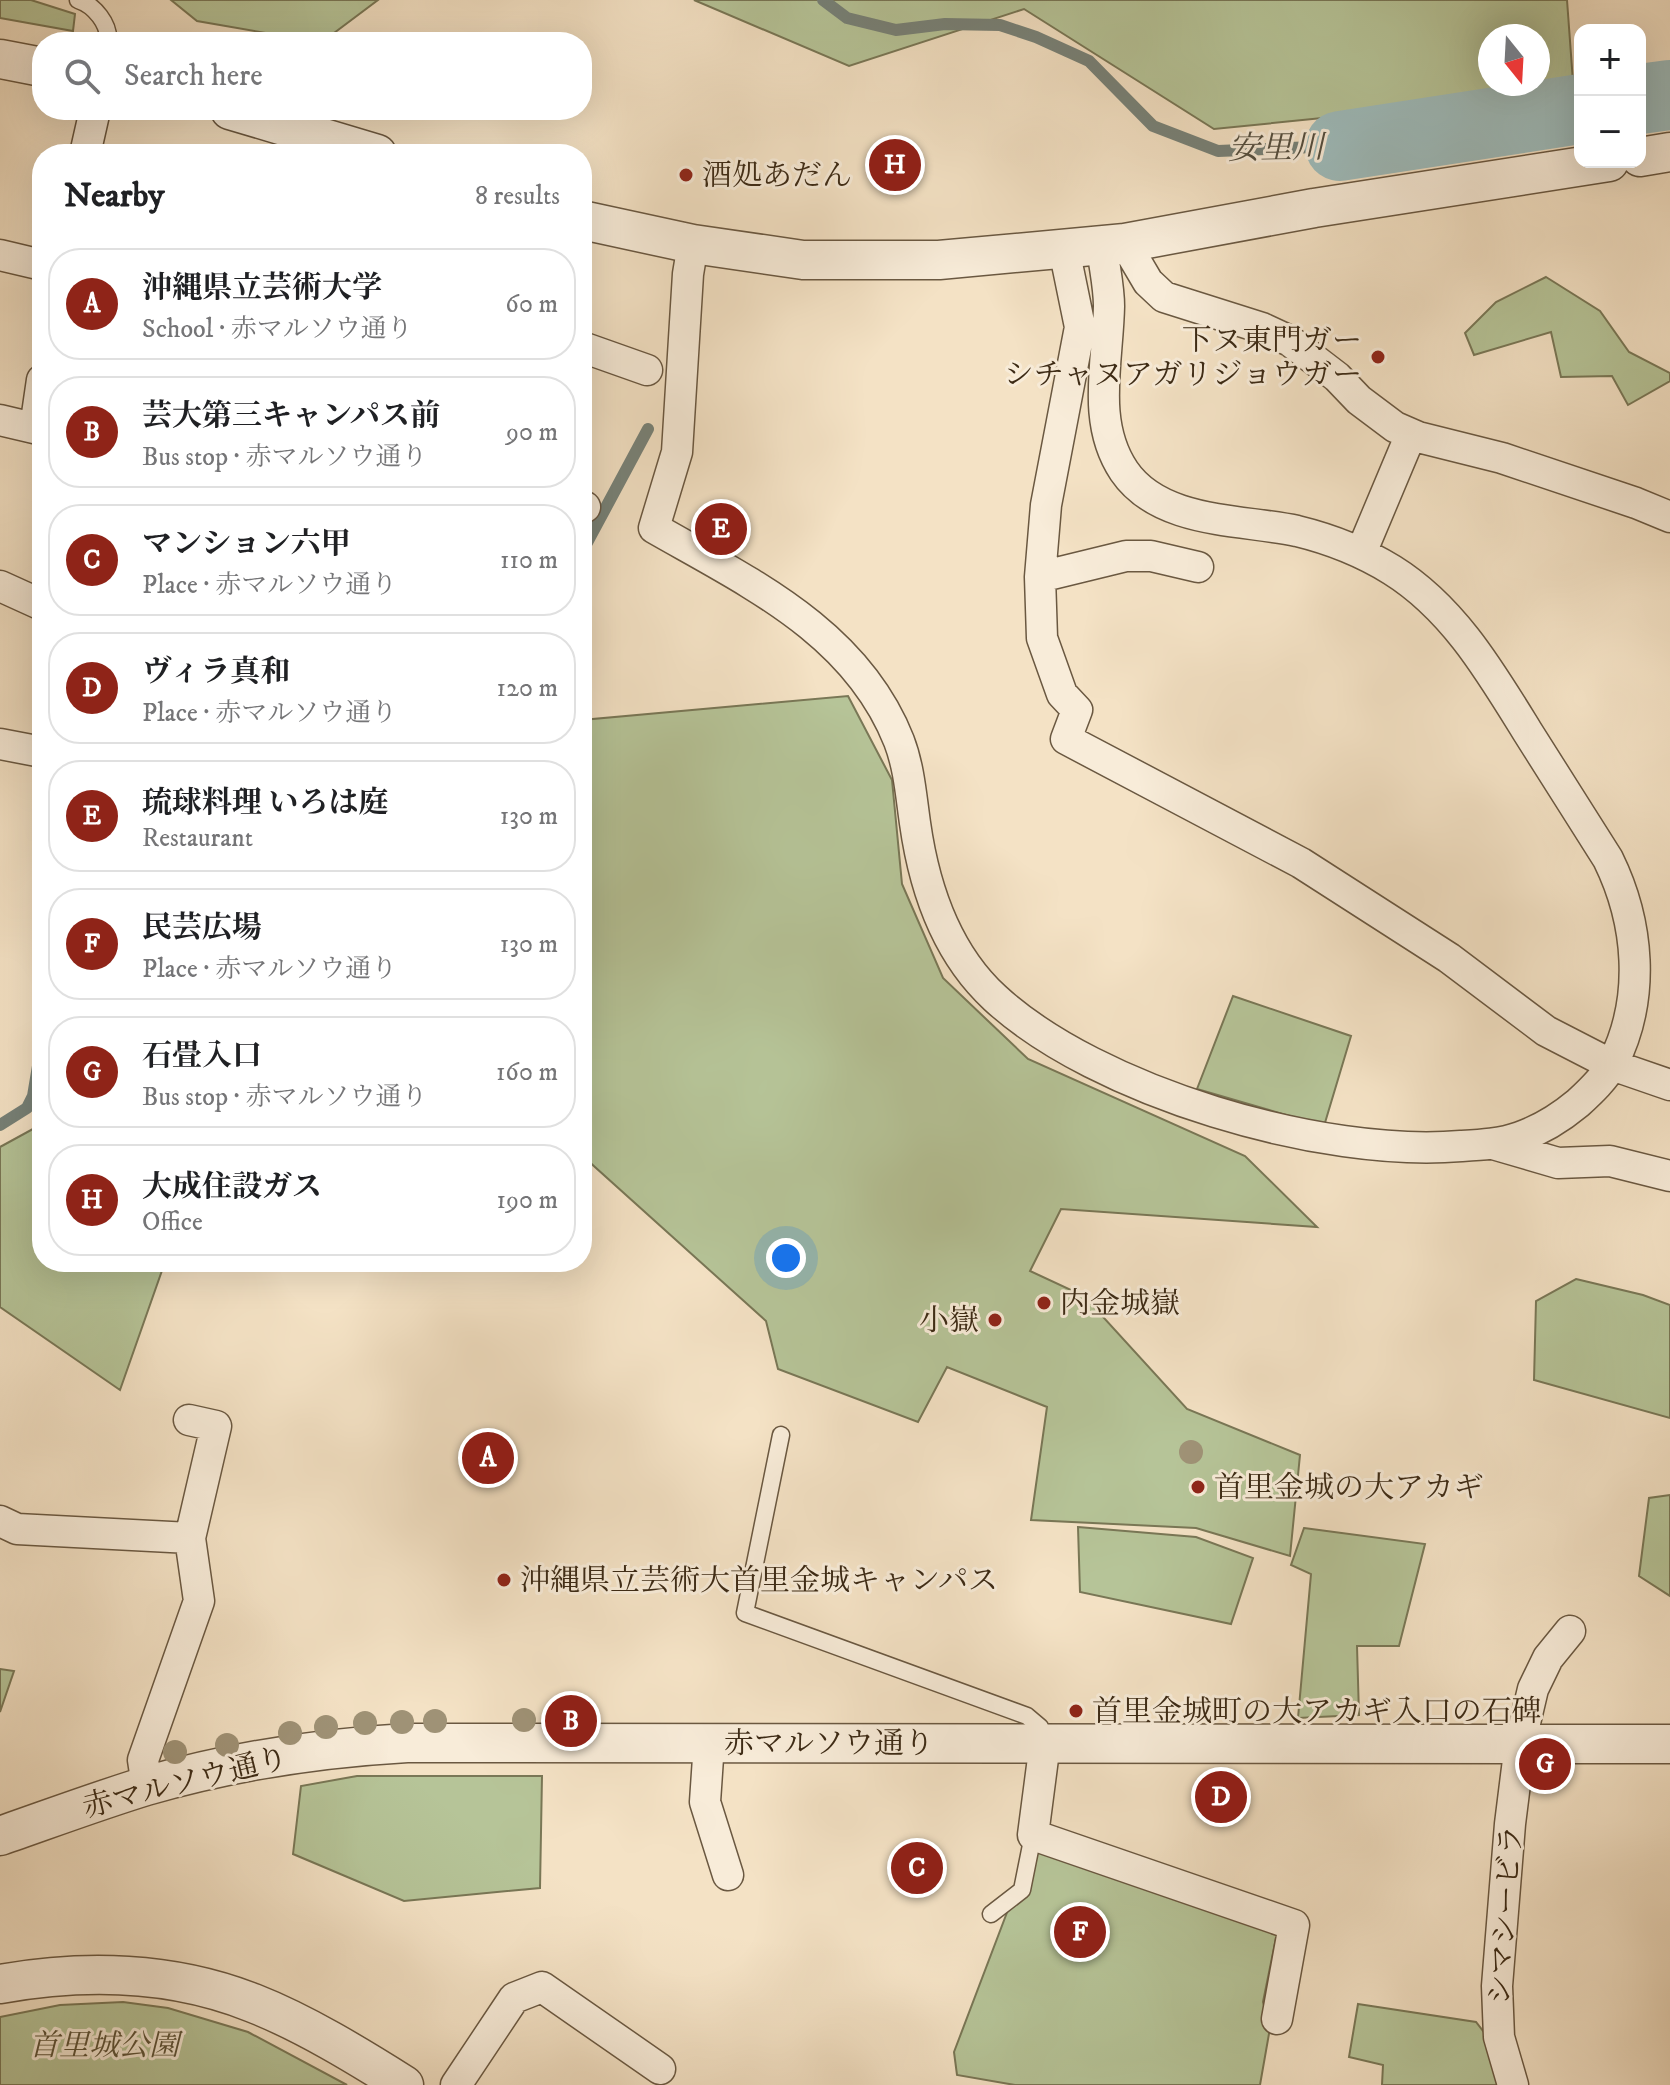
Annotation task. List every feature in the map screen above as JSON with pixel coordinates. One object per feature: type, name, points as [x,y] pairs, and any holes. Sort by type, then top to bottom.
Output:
[{"type":"street","points":[[0,59],[32,65]]},
{"type":"street","points":[[87,144],[93,120]]},
{"type":"street","points":[[263,120],[344,144]]},
{"type":"street","points":[[1646,156],[1670,152]]},
{"type":"street","points":[[592,222],[693,244],[803,260],[939,260],[1114,245],[1314,208],[1574,167]]},
{"type":"street","points":[[693,244],[688,274],[677,452],[654,528],[774,597],[834,643],[860,671],[882,705],[904,755],[920,856],[943,927],[965,965],[984,986],[1023,1021],[1080,1055],[1182,1100],[1256,1124],[1309,1136],[1426,1149],[1492,1144],[1519,1138],[1556,1121],[1588,1094],[1612,1065],[1626,1030],[1634,994],[1632,927],[1623,890],[1608,859],[1485,663],[1456,627],[1415,586],[1361,553],[1297,532],[1181,510],[1139,489],[1113,452],[1103,405],[1114,245]]},
{"type":"street","points":[[1114,245],[1164,297],[1225,319],[1262,328],[1290,341],[1395,427],[1502,458],[1670,517]]},
{"type":"street","points":[[1064,249],[1080,327],[1046,505],[1040,577],[1042,638],[1062,694],[1077,710],[1066,739],[1301,863],[1449,958],[1546,1031],[1612,1065],[1670,1085]]},
{"type":"street","points":[[0,255],[32,263]]},
{"type":"street","points":[[592,351],[647,370]]},
{"type":"street","points":[[0,420],[32,428]]},
{"type":"street","points":[[1361,553],[1411,434]]},
{"type":"street","points":[[1040,577],[1126,556],[1151,556],[1198,567]]},
{"type":"street","points":[[0,586],[32,600]]},
{"type":"street","points":[[0,744],[32,750]]},
{"type":"street","points":[[1492,1144],[1558,1163],[1610,1161],[1670,1176]]},
{"type":"street","points":[[147,1786],[143,1760],[199,1601],[190,1538],[216,1426],[189,1420]]},
{"type":"street","points":[[0,1521],[17,1529],[190,1538]]},
{"type":"street","name":"シマシービラ","points":[[1513,2085],[1499,2037],[1497,1986],[1503,1897],[1520,1744],[1533,1689],[1548,1658],[1570,1631]]},
{"type":"street","name":"赤マルソウ通り","points":[[0,1836],[147,1786],[270,1758],[407,1743],[1670,1744]]},
{"type":"street","points":[[709,1743],[705,1802],[728,1875]]},
{"type":"street","points":[[1045,1743],[1033,1835],[1294,1925],[1277,2019]]},
{"type":"street","points":[[0,1984],[108,1974],[198,1986],[274,2013],[404,2085]]},
{"type":"street","points":[[456,2085],[514,1998],[542,1987],[660,2069]]},
{"type":"lane","points":[[78,0],[87,3],[102,19],[108,32]]},
{"type":"lane","points":[[781,1435],[745,1613],[1027,1716],[1040,1727],[1045,1743]]},
{"type":"lane","points":[[991,1914],[1022,1890],[1033,1835]]},
{"type":"green space","points":[[0,0],[31,0],[75,14],[73,31],[0,18]]},
{"type":"green space","points":[[171,0],[378,0],[335,32],[260,32],[197,21]]},
{"type":"green space","points":[[694,0],[1567,0],[1573,82],[1550,86],[1550,24],[1478,24],[1478,96],[1492,96],[1422,108],[1214,129],[1024,9],[849,66]]},
{"type":"green space","points":[[1546,277],[1600,311],[1629,352],[1670,373],[1670,381],[1628,405],[1612,376],[1561,377],[1551,332],[1474,355],[1465,333],[1496,302]]},
{"type":"green space","points":[[848,696],[892,780],[902,884],[943,978],[1028,1059],[1245,1156],[1317,1227],[1061,1209],[1030,1271],[1084,1296],[1187,1409],[1300,1455],[1290,1556],[1196,1528],[1031,1520],[1047,1407],[947,1367],[918,1422],[778,1369],[766,1321],[592,1164],[592,719]]},
{"type":"green space","points":[[1233,996],[1351,1036],[1324,1126],[1197,1089]]},
{"type":"green space","points":[[32,1129],[32,1272],[161,1272],[120,1390],[0,1307],[0,1147]]},
{"type":"green space","points":[[1576,1279],[1643,1295],[1670,1305],[1670,1418],[1534,1380],[1536,1301]]},
{"type":"green space","points":[[1670,1495],[1670,1596],[1639,1576],[1649,1498]]},
{"type":"green space","points":[[1078,1527],[1196,1537],[1253,1558],[1231,1624],[1080,1592]]},
{"type":"green space","points":[[1304,1528],[1425,1544],[1399,1646],[1357,1646],[1359,1715],[1298,1718],[1311,1574],[1291,1565]]},
{"type":"green space","points":[[0,1669],[14,1671],[0,1712]]},
{"type":"green space","points":[[357,1776],[542,1776],[540,1888],[404,1901],[293,1854],[301,1786]]},
{"type":"green space","points":[[1033,1844],[1278,1928],[1263,2002],[1270,2028],[1260,2085],[1015,2085],[957,2075],[954,2052]]},
{"type":"green space","name":"首里城公園","points":[[123,2002],[168,2008],[248,2032],[347,2085],[0,2085],[0,2017],[60,2005]]},
{"type":"green space","points":[[1358,2004],[1476,2022],[1494,2045],[1501,2085],[1382,2085],[1383,2065],[1349,2057]]},
{"type":"waterway","name":"安里川","points":[[823,0],[847,18],[896,30],[945,24],[1000,25],[1036,37],[1089,61],[1153,126],[1218,151],[1340,146]]},
{"type":"waterway","name":"安里川","points":[[1646,98],[1670,95]]},
{"type":"waterway","name":"安里川","points":[[1340,146],[1574,110]]},
{"type":"waterway","points":[[592,533],[648,429]]},
{"type":"waterway","points":[[0,1125],[27,1108],[32,1098]]},
{"type":"place","name":"大成住設ガス","points":[[895,165]]},
{"type":"place","name":"酒処あだん","points":[[686,175]]},
{"type":"place","name":"下ヌ東門ガー シチャヌアガリジョウガー","points":[[1378,357]]},
{"type":"place","name":"琉球料理 いろは庭","points":[[721,529]]},
{"type":"place","name":"内金城嶽","points":[[1044,1303]]},
{"type":"place","name":"小嶽","points":[[995,1320]]},
{"type":"place","name":"沖縄県立芸術大学","points":[[488,1458]]},
{"type":"place","name":"首里金城の大アカギ","points":[[1198,1487]]},
{"type":"place","name":"沖縄県立芸術大首里金城キャンパス","points":[[504,1580]]},
{"type":"place","name":"首里金城町の大アカギ入口の石碑","points":[[1076,1711]]},
{"type":"place","name":"芸大第三キャンパス前","points":[[571,1721]]},
{"type":"place","name":"石畳入口","points":[[1545,1764]]},
{"type":"place","name":"ヴィラ真和","points":[[1221,1797]]},
{"type":"place","name":"マンション六甲","points":[[917,1868]]},
{"type":"place","name":"民芸広場","points":[[1080,1932]]}]
